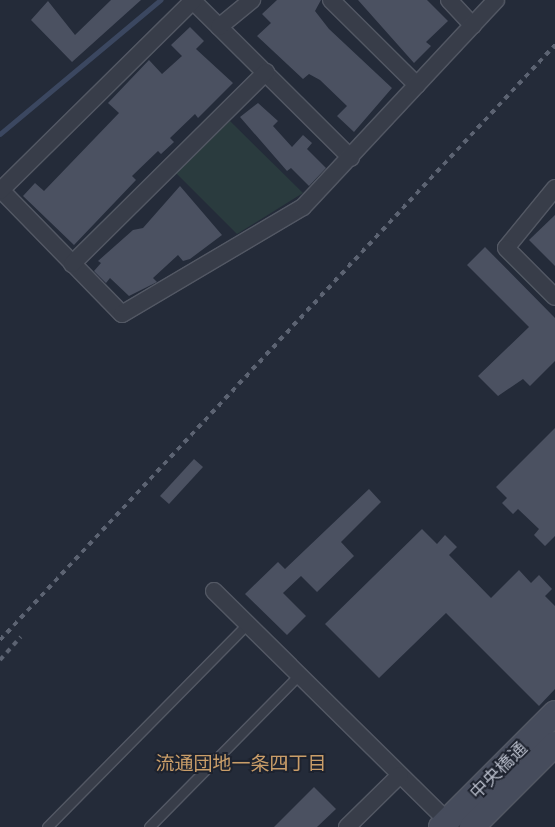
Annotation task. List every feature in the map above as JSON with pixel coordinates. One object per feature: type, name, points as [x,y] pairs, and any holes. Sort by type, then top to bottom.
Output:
[{"type":"main road","name":"中央橋通","points":[[447,825],[555,713]]},
{"type":"main road","name":"中央橋通","points":[[472,827],[555,744]]},
{"type":"street","points":[[351,158],[192,0],[0,191],[122,314],[303,207],[351,158],[496,0]]},
{"type":"street","points":[[219,27],[252,0]]},
{"type":"street","points":[[331,0],[416,85]]},
{"type":"street","points":[[449,0],[473,26]]},
{"type":"street","points":[[72,264],[266,72]]},
{"type":"street","points":[[555,188],[506,248],[555,297]]},
{"type":"street","points":[[214,591],[400,775],[447,825]]},
{"type":"street","points":[[347,827],[400,775]]},
{"type":"lane","points":[[46,827],[247,624]]},
{"type":"lane","points":[[149,827],[298,676]]},
{"type":"shaded area","points":[[230,121],[303,193],[237,234],[176,173]]},
{"type":"building","points":[[111,0],[141,0],[72,62],[31,20],[48,1],[75,35]]},
{"type":"building","points":[[277,0],[321,0],[315,11],[329,29],[392,88],[354,132],[337,116],[347,106],[320,80],[309,74],[303,79],[257,36],[271,23],[262,14]]},
{"type":"building","points":[[358,0],[427,0],[448,21],[426,42],[431,46],[414,63]]},
{"type":"building","points":[[190,27],[204,41],[196,49],[233,83],[198,118],[195,114],[170,138],[174,142],[161,154],[158,151],[132,176],[136,180],[74,245],[23,196],[35,183],[44,191],[119,113],[108,103],[149,60],[162,74],[182,56],[171,45]]},
{"type":"building","points":[[258,103],[278,121],[273,126],[292,147],[303,135],[312,143],[307,149],[326,168],[309,186],[291,168],[287,171],[240,117]]},
{"type":"building","points":[[180,186],[222,235],[190,259],[183,261],[178,255],[153,278],[157,282],[129,296],[110,278],[106,283],[94,271],[101,263],[98,261],[133,230],[143,228]]},
{"type":"building","points":[[555,215],[555,266],[529,240]]},
{"type":"building","points":[[485,247],[555,318],[555,361],[530,386],[523,379],[498,396],[478,376],[529,327],[467,265]]},
{"type":"building","points":[[555,428],[555,536],[545,546],[534,535],[539,529],[518,509],[513,514],[502,503],[507,498],[496,487]]},
{"type":"building","points":[[194,459],[203,467],[169,504],[160,496]]},
{"type":"building","points":[[369,489],[381,502],[341,542],[354,556],[317,592],[301,576],[283,593],[306,616],[287,635],[245,594],[278,562],[285,569]]},
{"type":"building","points":[[422,529],[437,544],[445,535],[457,547],[449,555],[491,598],[519,570],[531,583],[539,575],[552,589],[545,596],[555,606],[555,689],[539,706],[446,613],[379,678],[325,624]]},
{"type":"building","points":[[314,787],[336,809],[317,827],[274,827]]},
{"type":"waterway","points":[[0,134],[160,0]]},
{"type":"railway","points":[[0,640],[555,45]]},
{"type":"railway","points":[[0,660],[21,637]]},
{"type":"district","name":"流通団地一条四丁目","points":[[241,763]]}]
